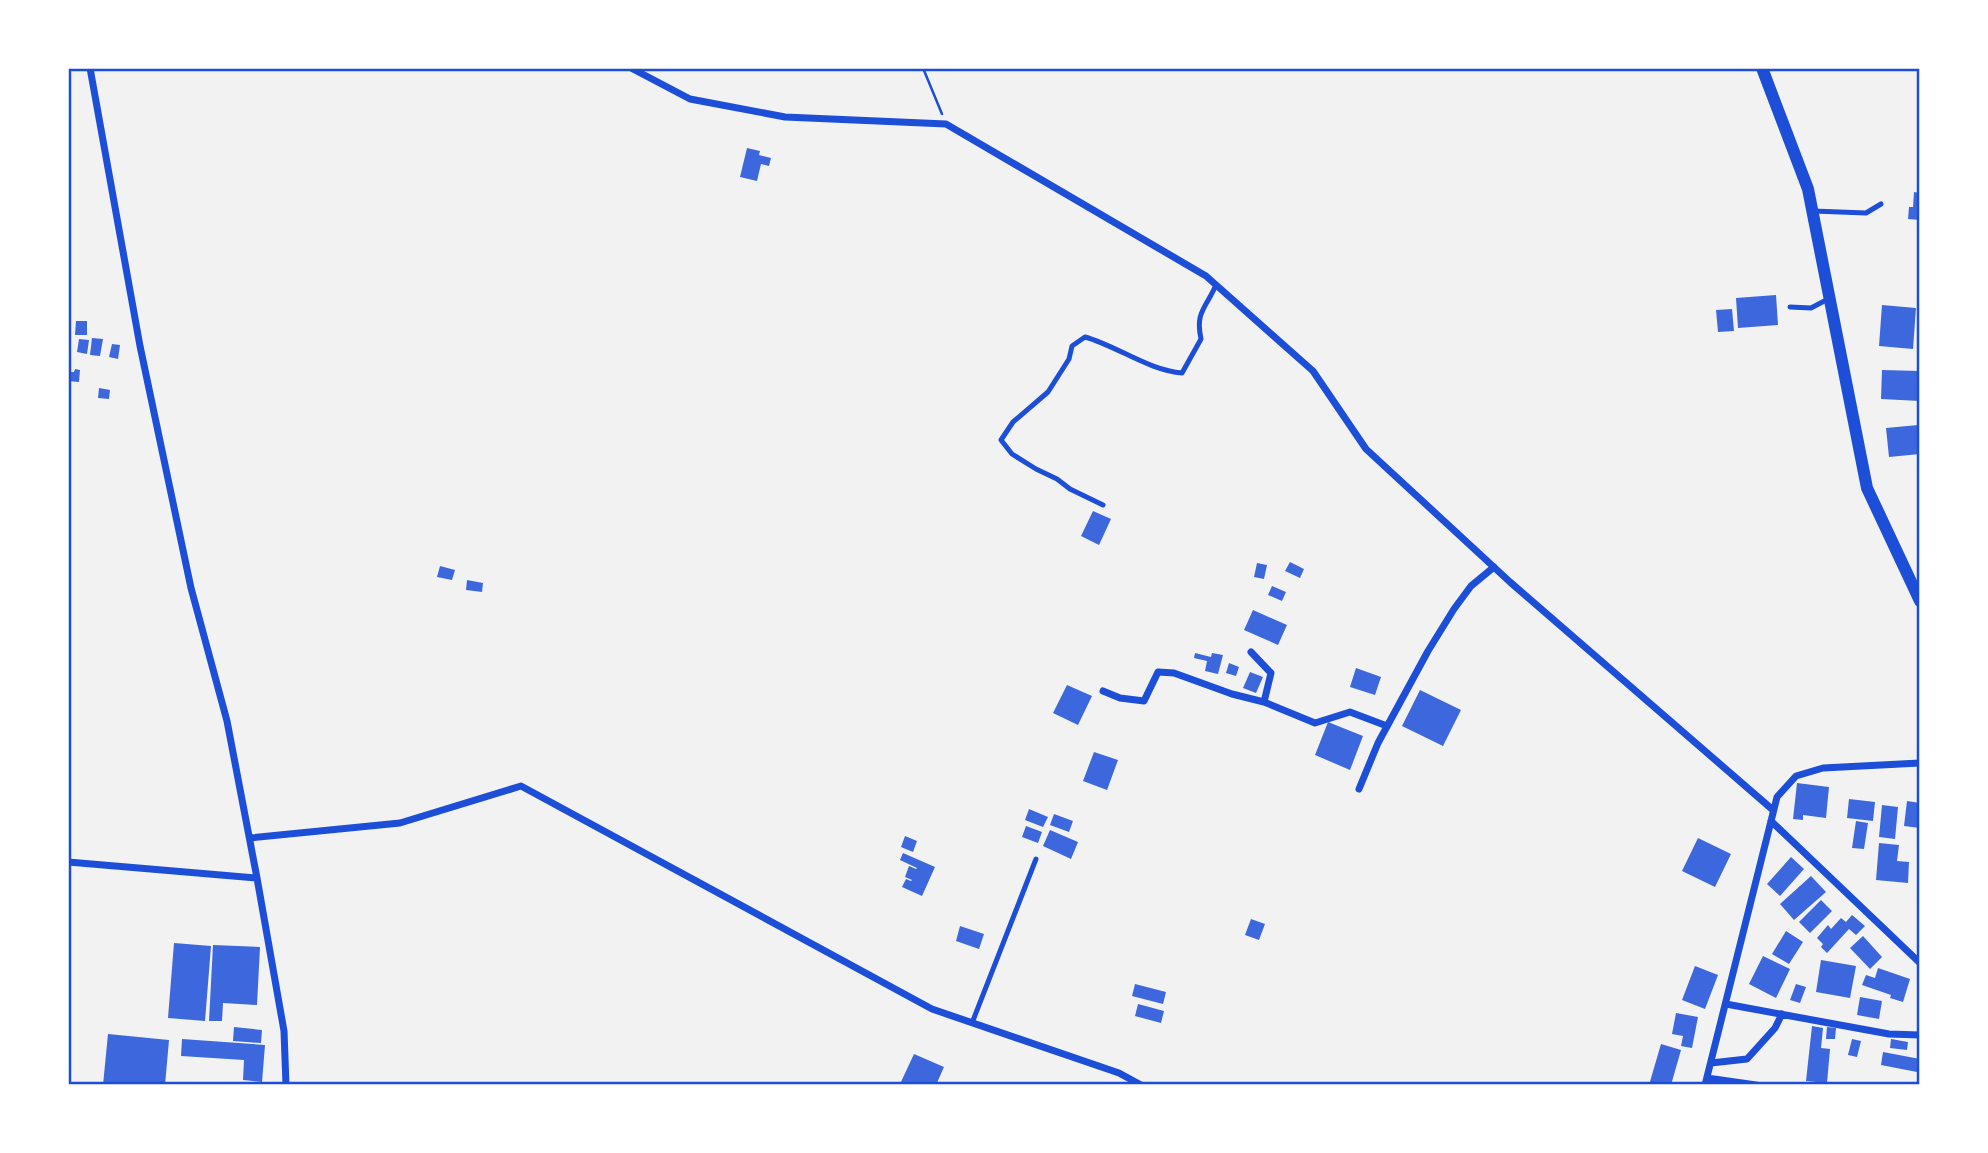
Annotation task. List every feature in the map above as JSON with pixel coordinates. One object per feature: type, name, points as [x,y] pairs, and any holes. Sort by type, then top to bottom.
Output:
[{"type":"street","points":[[90,68],[140,346],[191,588],[227,720],[250,838],[284,1031],[287,1085]]},
{"type":"street","points":[[631,68],[690,99],[785,117],[946,124],[1206,276],[1313,371],[1366,449],[1493,567],[1773,810]]},
{"type":"street","points":[[1762,68],[1808,189],[1867,488],[1920,601]]},
{"type":"street","points":[[1359,789],[1378,743],[1410,681],[1454,609],[1471,586],[1493,567]]},
{"type":"street","points":[[1251,652],[1271,673],[1264,702]]},
{"type":"street","points":[[1103,691],[1120,698],[1144,701],[1158,672],[1174,673],[1232,694],[1264,702],[1315,723],[1350,712],[1387,726]]},
{"type":"street","points":[[1756,1085],[1706,1081],[1777,797],[1796,776],[1823,768],[1920,763]]},
{"type":"street","points":[[250,838],[400,823],[521,786],[932,1009],[1119,1073],[1141,1085]]},
{"type":"street","points":[[1771,821],[1920,963]]},
{"type":"street","points":[[68,862],[257,878]]},
{"type":"street","points":[[1726,1004],[1889,1034],[1920,1035]]},
{"type":"street","points":[[1711,1063],[1747,1059],[1775,1028],[1782,1014]]},
{"type":"lane","points":[[1813,211],[1866,213],[1881,204]]},
{"type":"lane","points":[[1103,505],[1070,489],[1012,454],[1001,440],[1013,422],[1048,392],[1069,359],[1072,346],[1085,337],[1103,342],[1168,372],[1182,373],[1200,339],[1198,324],[1201,311],[1216,285]]},
{"type":"lane","points":[[1790,307],[1811,308],[1830,298]]},
{"type":"lane","points":[[972,1023],[1036,859]]},
{"type":"path","points":[[923,68],[946,124]]},
{"type":"building","points":[[747,148],[760,151],[759,155],[771,158],[769,166],[761,164],[757,181],[740,177]]},
{"type":"building","points":[[1914,192],[1920,193],[1920,220],[1908,219],[1909,207],[1913,207]]},
{"type":"building","points":[[1776,295],[1778,325],[1738,328],[1736,298]]},
{"type":"building","points":[[1882,305],[1916,308],[1913,349],[1879,346]]},
{"type":"building","points":[[1732,309],[1734,331],[1718,332],[1716,310]]},
{"type":"building","points":[[76,321],[87,321],[87,335],[75,335]]},
{"type":"building","points":[[92,338],[103,339],[100,356],[90,355]]},
{"type":"building","points":[[79,339],[89,340],[87,354],[77,352]]},
{"type":"building","points":[[112,344],[120,345],[118,359],[109,357]]},
{"type":"building","points":[[75,369],[80,370],[79,382],[68,381],[69,372],[74,372]]},
{"type":"building","points":[[1882,370],[1920,371],[1920,401],[1881,399]]},
{"type":"building","points":[[99,388],[110,390],[109,399],[98,398]]},
{"type":"building","points":[[1918,425],[1920,454],[1889,457],[1886,428]]},
{"type":"building","points":[[1093,511],[1111,519],[1099,545],[1081,536]]},
{"type":"building","points":[[1290,562],[1304,569],[1300,578],[1285,571]]},
{"type":"building","points":[[1257,563],[1267,565],[1264,579],[1254,577]]},
{"type":"building","points":[[440,566],[455,570],[452,580],[437,577]]},
{"type":"building","points":[[467,580],[483,583],[482,592],[466,590]]},
{"type":"building","points":[[1272,586],[1286,592],[1282,601],[1268,595]]},
{"type":"building","points":[[1253,610],[1287,625],[1278,645],[1244,630]]},
{"type":"building","points":[[1195,653],[1211,657],[1212,653],[1223,655],[1218,674],[1205,671],[1207,661],[1194,658]]},
{"type":"building","points":[[1229,663],[1239,667],[1236,676],[1226,673]]},
{"type":"building","points":[[1356,668],[1381,677],[1375,695],[1350,687]]},
{"type":"building","points":[[1250,672],[1263,677],[1256,693],[1243,688]]},
{"type":"building","points":[[1067,685],[1092,696],[1078,725],[1053,713]]},
{"type":"building","points":[[1420,690],[1461,710],[1443,746],[1402,726]]},
{"type":"building","points":[[1328,722],[1363,736],[1350,770],[1315,755]]},
{"type":"building","points":[[1094,752],[1118,760],[1107,790],[1083,781]]},
{"type":"building","points":[[1797,783],[1829,787],[1826,818],[1803,815],[1803,820],[1793,819]]},
{"type":"building","points":[[1849,799],[1875,802],[1873,821],[1847,818]]},
{"type":"building","points":[[1907,801],[1920,803],[1920,828],[1904,826]]},
{"type":"building","points":[[1882,805],[1898,807],[1895,839],[1879,837]]},
{"type":"building","points":[[1029,809],[1048,817],[1043,827],[1025,820]]},
{"type":"building","points":[[1054,814],[1073,821],[1069,832],[1050,825]]},
{"type":"building","points":[[1856,821],[1868,823],[1864,849],[1852,848]]},
{"type":"building","points":[[1026,826],[1042,832],[1038,843],[1022,837]]},
{"type":"building","points":[[1050,830],[1078,842],[1071,859],[1043,846]]},
{"type":"building","points":[[905,836],[917,841],[913,852],[901,847]]},
{"type":"building","points":[[1698,838],[1731,854],[1715,887],[1682,871]]},
{"type":"building","points":[[1879,843],[1899,845],[1897,861],[1909,862],[1908,883],[1876,880]]},
{"type":"building","points":[[903,853],[935,867],[922,896],[902,887],[906,879],[912,880],[905,877],[909,866],[917,868],[900,860]]},
{"type":"building","points":[[1791,857],[1804,869],[1780,896],[1767,884]]},
{"type":"building","points":[[1811,876],[1826,892],[1794,920],[1780,904]]},
{"type":"building","points":[[1821,900],[1832,911],[1810,933],[1799,922]]},
{"type":"building","points":[[1852,915],[1865,926],[1856,935],[1849,929],[1827,953],[1817,938],[1828,925],[1831,929],[1841,918],[1846,922]]},
{"type":"building","points":[[1251,919],[1265,924],[1259,940],[1245,935]]},
{"type":"building","points":[[960,926],[984,934],[979,949],[956,941]]},
{"type":"building","points":[[1786,931],[1803,942],[1789,964],[1772,954]]},
{"type":"building","points":[[1863,936],[1882,957],[1870,969],[1850,948]]},
{"type":"building","points":[[174,943],[211,946],[205,1021],[168,1018]]},
{"type":"building","points":[[213,945],[260,947],[257,1005],[223,1003],[222,1021],[209,1021]]},
{"type":"building","points":[[1763,956],[1790,969],[1776,998],[1749,984]]},
{"type":"building","points":[[1821,960],[1856,966],[1850,998],[1816,992]]},
{"type":"building","points":[[1695,966],[1718,975],[1705,1009],[1682,1000]]},
{"type":"building","points":[[1878,968],[1910,979],[1903,1002],[1862,985],[1866,975],[1875,978]]},
{"type":"building","points":[[1135,984],[1166,992],[1163,1004],[1132,996]]},
{"type":"building","points":[[1796,984],[1806,987],[1800,1003],[1790,1000]]},
{"type":"building","points":[[1860,997],[1882,1001],[1879,1019],[1857,1015]]},
{"type":"building","points":[[1138,1004],[1164,1011],[1161,1023],[1135,1016]]},
{"type":"building","points":[[1676,1013],[1698,1017],[1692,1048],[1681,1046],[1683,1036],[1672,1034]]},
{"type":"building","points":[[1812,1026],[1823,1028],[1821,1048],[1830,1049],[1827,1083],[1806,1081]]},
{"type":"building","points":[[234,1027],[262,1030],[261,1043],[233,1041]]},
{"type":"building","points":[[1827,1027],[1836,1028],[1835,1039],[1826,1039]]},
{"type":"building","points":[[108,1034],[169,1040],[165,1085],[103,1085]]},
{"type":"building","points":[[182,1039],[265,1045],[262,1082],[243,1080],[244,1060],[181,1056]]},
{"type":"building","points":[[1852,1039],[1861,1041],[1857,1057],[1848,1055]]},
{"type":"building","points":[[1891,1039],[1908,1042],[1907,1050],[1890,1048]]},
{"type":"building","points":[[1661,1044],[1681,1050],[1671,1085],[1649,1085]]},
{"type":"building","points":[[1883,1052],[1920,1059],[1917,1072],[1881,1065]]},
{"type":"building","points":[[914,1054],[944,1067],[936,1085],[900,1084]]}]
